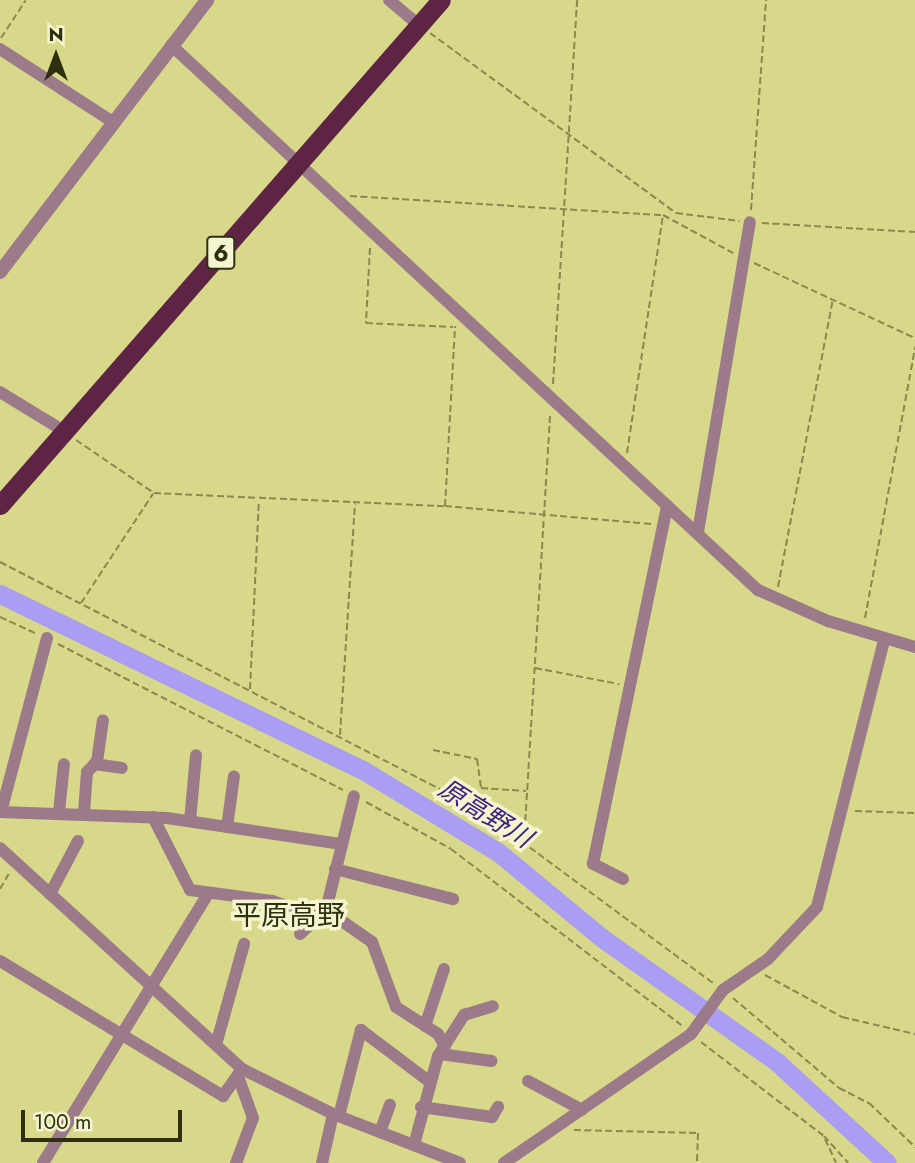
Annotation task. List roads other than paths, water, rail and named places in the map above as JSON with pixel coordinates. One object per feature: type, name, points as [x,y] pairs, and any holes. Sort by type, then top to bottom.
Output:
[{"type":"highway","name":"6","points":[[0,505],[441,0]]},
{"type":"street","points":[[0,272],[207,0]]},
{"type":"street","points":[[389,0],[419,25]]},
{"type":"street","points":[[172,46],[336,195],[758,590],[863,633],[915,647]]},
{"type":"street","points":[[0,49],[113,122]]},
{"type":"street","points":[[698,532],[747,260],[750,222]]},
{"type":"street","points":[[0,392],[64,431]]},
{"type":"street","points":[[623,879],[593,864],[626,686],[667,506]]},
{"type":"street","points":[[47,638],[1,811],[84,812],[153,817],[340,844]]},
{"type":"street","points":[[504,1163],[691,1034],[723,990],[755,968],[817,907],[884,640]]},
{"type":"street","points":[[84,812],[87,772],[94,764],[103,720]]},
{"type":"street","points":[[190,821],[196,755]]},
{"type":"street","points":[[58,812],[64,764]]},
{"type":"street","points":[[94,764],[122,768]]},
{"type":"street","points":[[227,827],[234,776]]},
{"type":"street","points":[[300,934],[322,913],[354,796]]},
{"type":"street","points":[[153,817],[184,883],[208,894],[272,901],[322,913],[380,951],[392,1000],[425,1026],[442,1050],[492,1062]]},
{"type":"street","points":[[50,894],[78,841]]},
{"type":"street","points":[[0,849],[216,1045],[241,1074],[253,1118],[236,1163]]},
{"type":"street","points":[[335,869],[453,900]]},
{"type":"street","points":[[43,1163],[208,894]]},
{"type":"street","points":[[216,1045],[244,944]]},
{"type":"street","points":[[0,961],[223,1096],[241,1074]]},
{"type":"street","points":[[425,1026],[444,969]]},
{"type":"street","points":[[414,1145],[427,1080],[442,1050],[464,1015],[493,1006]]},
{"type":"street","points":[[322,1163],[361,1030],[427,1080]]},
{"type":"street","points":[[241,1074],[336,1115],[460,1163]]},
{"type":"street","points":[[528,1081],[582,1110]]},
{"type":"street","points":[[380,1132],[390,1105]]},
{"type":"street","points":[[421,1107],[492,1117],[498,1107]]},
{"type":"waterway","name":"原高野川","points":[[0,594],[363,770],[498,852],[602,938],[777,1062],[887,1163]]},
{"type":"district","name":"平原高野","points":[[289,916]]}]
